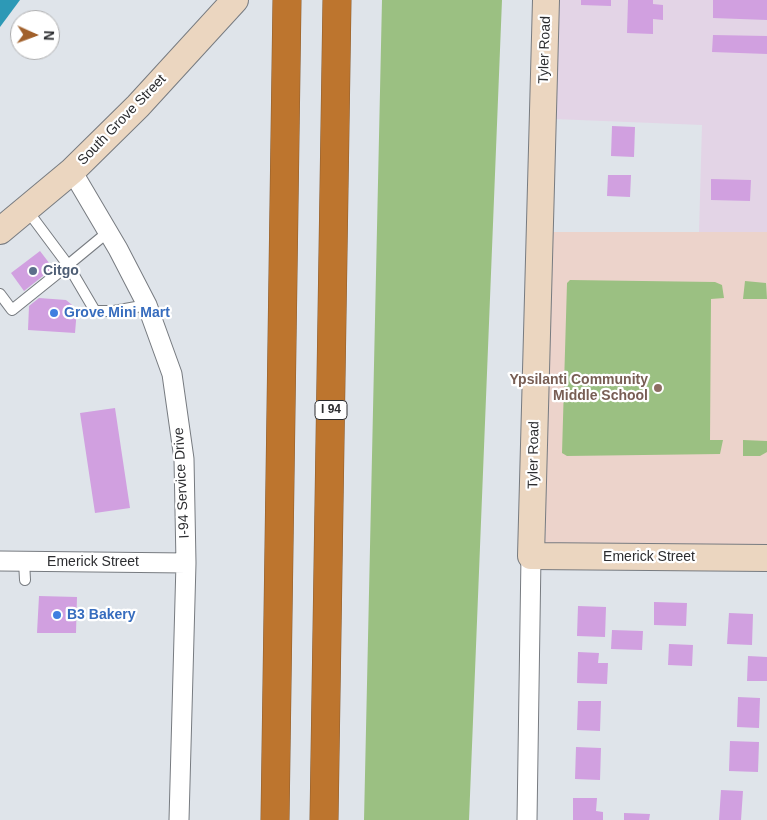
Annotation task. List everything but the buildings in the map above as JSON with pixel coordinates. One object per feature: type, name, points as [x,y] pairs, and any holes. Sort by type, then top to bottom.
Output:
[{"type":"highway","points":[[275,820],[287,0]]},
{"type":"highway","name":"I 94","points":[[324,820],[338,0]]},
{"type":"street","name":"South Grove Street","points":[[0,231],[72,171],[200,40],[235,0]]},
{"type":"street","name":"Tyler Road","points":[[527,820],[531,556],[546,0]]},
{"type":"street","name":"I-94 Service Drive","points":[[72,171],[108,232],[147,305],[172,374],[184,459],[186,563],[179,820]]},
{"type":"street","name":"Emerick Street","points":[[531,556],[767,558]]},
{"type":"street","name":"Emerick Street","points":[[0,561],[186,563]]},
{"type":"lane","points":[[27,210],[68,265],[95,311],[114,311],[147,305]]},
{"type":"lane","points":[[0,294],[12,310],[108,232]]},
{"type":"lane","points":[[24,561],[25,580]]},
{"type":"shaded area","points":[[558,0],[767,0],[767,232],[699,232],[702,125],[554,119]]},
{"type":"shaded area","name":"Ypsilanti Community Middle School","points":[[552,232],[767,232],[767,545],[545,544]]},
{"type":"green space","points":[[382,0],[502,0],[469,820],[364,820]]},
{"type":"green space","points":[[570,280],[715,282],[722,285],[724,298],[711,299],[710,440],[723,440],[720,454],[567,456],[562,453],[567,283]]},
{"type":"green space","points":[[745,281],[766,283],[767,299],[743,299]]},
{"type":"green space","points":[[743,440],[767,441],[767,452],[760,456],[743,456]]},
{"type":"water","points":[[0,0],[20,0],[13,10],[10,10],[10,14],[0,27]]},
{"type":"place","name":"Citgo","points":[[33,271]]},
{"type":"place","name":"Grove Mini Mart","points":[[54,313]]},
{"type":"place","name":"Ypsilanti Community Middle School","points":[[658,388]]},
{"type":"place","name":"B3 Bakery","points":[[57,615]]}]
